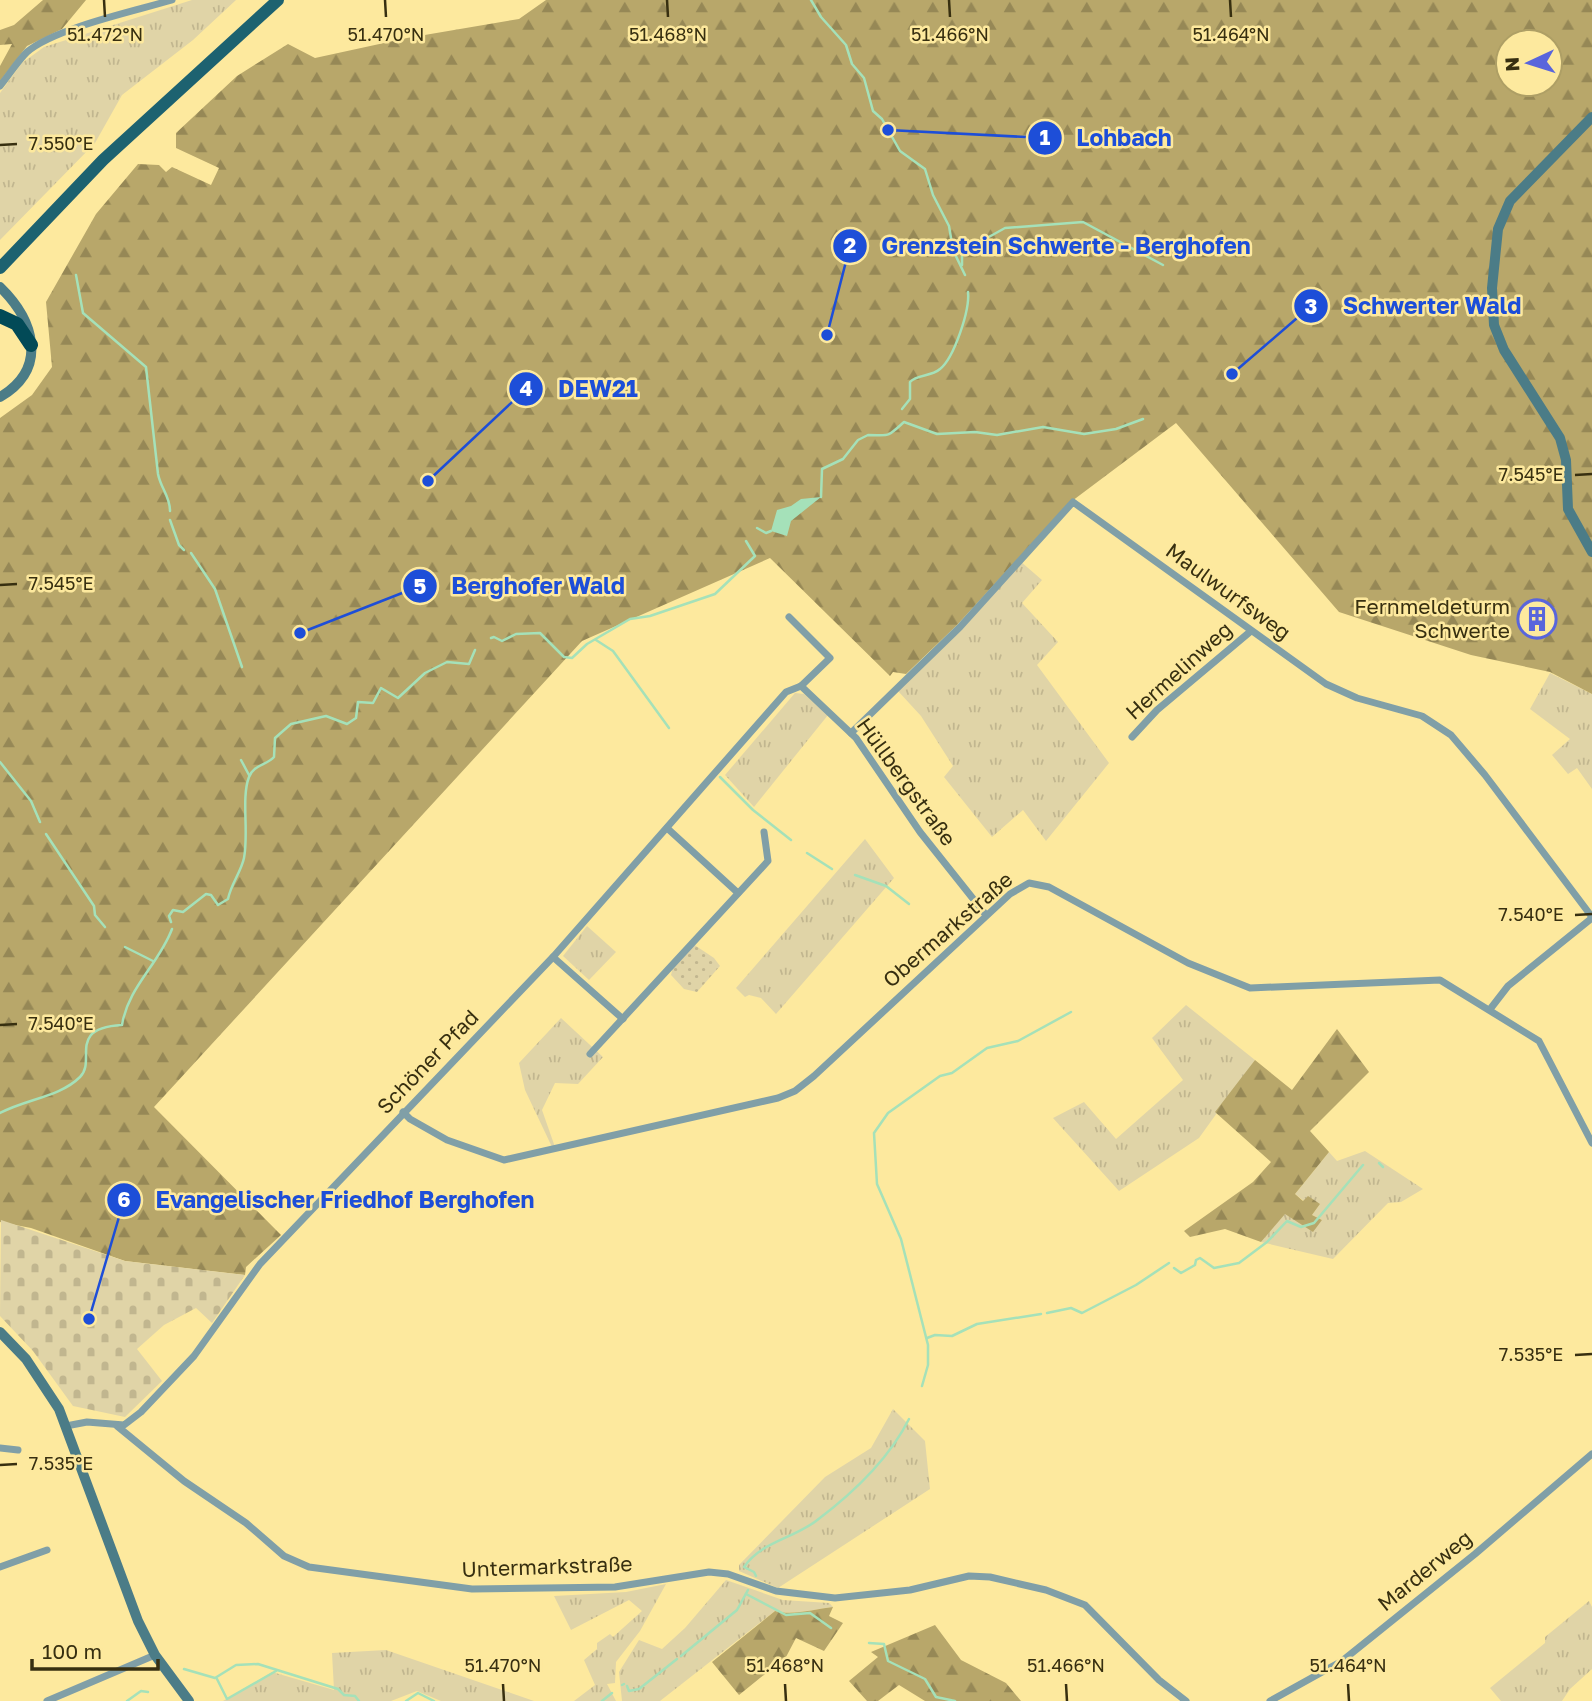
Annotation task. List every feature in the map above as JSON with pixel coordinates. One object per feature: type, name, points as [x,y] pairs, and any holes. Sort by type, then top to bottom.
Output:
[{"type":"highway","points":[[0,316],[17,324],[31,345]]},
{"type":"main road","points":[[0,268],[103,160],[278,0]]},
{"type":"main road","points":[[1592,117],[1510,201],[1502,213],[1494,261],[1492,306],[1496,333],[1504,350],[1560,438],[1566,460],[1568,509],[1592,552]]},
{"type":"main road","points":[[0,287],[26,318],[31,345],[24,373],[11,390],[0,397]]},
{"type":"main road","points":[[0,1332],[40,1377],[66,1426],[131,1603],[155,1655],[189,1701]]},
{"type":"street","points":[[0,86],[29,50],[37,46],[68,32],[172,0]]},
{"type":"street","name":"Maulwurfsweg","points":[[851,733],[960,626],[1073,502],[1337,690],[1410,712],[1443,728],[1485,775],[1592,917]]},
{"type":"street","points":[[789,617],[830,658],[801,686]]},
{"type":"street","name":"Hermelinweg","points":[[1132,737],[1157,710],[1251,631]]},
{"type":"street","name":"Hüllbergstraße","points":[[801,686],[851,733],[920,832],[986,915]]},
{"type":"street","name":"Schöner Pfad","points":[[117,1426],[130,1423],[194,1356],[260,1264],[552,957],[786,692],[801,686]]},
{"type":"street","points":[[667,828],[738,893]]},
{"type":"street","points":[[590,1054],[769,859],[764,832]]},
{"type":"street","name":"Obermarkstraße","points":[[403,1112],[410,1119],[447,1140],[504,1160],[778,1098],[795,1091],[814,1076],[1020,886],[1042,884],[1188,963],[1250,988],[1435,978],[1491,1008],[1539,1041],[1592,1143]]},
{"type":"street","points":[[1491,1008],[1508,986],[1592,917]]},
{"type":"street","points":[[552,957],[624,1019]]},
{"type":"street","points":[[66,1426],[87,1422],[117,1426]]},
{"type":"street","name":"Untermarkstraße","points":[[117,1426],[184,1481],[246,1523],[284,1556],[309,1567],[472,1589],[615,1587],[709,1572],[728,1574],[776,1591],[835,1598],[910,1590],[969,1576],[990,1577],[1046,1590],[1085,1605],[1159,1680],[1186,1701]]},
{"type":"street","points":[[0,1448],[18,1450]]},
{"type":"street","name":"Marderweg","points":[[1270,1701],[1342,1661],[1475,1554],[1592,1454]]},
{"type":"street","points":[[0,1567],[47,1550]]},
{"type":"street","points":[[47,1701],[155,1655]]},
{"type":"green space","points":[[43,0],[86,0],[62,29],[27,46],[0,81],[0,66],[12,44],[0,45],[0,30],[14,25]]},
{"type":"green space","points":[[192,0],[236,0],[193,40],[122,95],[95,143],[0,240],[0,93],[22,63],[44,47]]},
{"type":"green space","points":[[546,0],[1592,0],[1592,694],[1550,672],[1471,655],[1339,612],[1176,423],[1068,504],[957,625],[906,674],[893,672],[890,676],[770,558],[582,641],[154,1107],[281,1235],[246,1267],[245,1275],[125,1261],[31,1228],[0,1222],[0,418],[32,395],[52,367],[46,302],[96,214],[138,164],[159,165],[166,172],[172,167],[211,185],[219,168],[176,148],[176,133],[237,76],[288,44],[315,58],[407,38],[519,19]]},
{"type":"green space","points":[[1020,561],[1042,580],[1022,603],[1058,642],[1037,665],[1109,763],[1046,841],[1023,810],[992,837],[944,777],[953,766],[921,716],[898,691]]},
{"type":"green space","points":[[1550,673],[1592,694],[1592,789],[1577,768],[1568,774],[1552,755],[1570,739],[1530,709]]},
{"type":"green space","points":[[795,693],[804,694],[828,715],[754,807],[725,775]]},
{"type":"green space","points":[[865,839],[894,878],[776,1014],[761,998],[749,995],[745,997],[736,988]]},
{"type":"green space","points":[[587,926],[616,952],[589,980],[563,956]]},
{"type":"green space","points":[[693,944],[714,958],[720,966],[697,992],[684,989],[671,975],[673,967]]},
{"type":"green space","points":[[1186,1005],[1255,1060],[1199,1138],[1119,1191],[1053,1118],[1084,1102],[1116,1139],[1183,1080],[1152,1038]]},
{"type":"green space","points":[[561,1018],[603,1057],[578,1084],[555,1083],[542,1110],[555,1147],[552,1147],[525,1090],[519,1063]]},
{"type":"green space","points":[[1337,1029],[1369,1072],[1310,1131],[1329,1152],[1295,1194],[1303,1201],[1308,1196],[1320,1204],[1312,1215],[1322,1220],[1313,1232],[1285,1214],[1261,1242],[1225,1229],[1190,1237],[1184,1231],[1253,1182],[1271,1162],[1215,1112],[1255,1060],[1292,1090]]},
{"type":"green space","points":[[1365,1151],[1423,1189],[1401,1202],[1388,1203],[1333,1259],[1261,1242],[1285,1213],[1312,1231],[1322,1220],[1312,1215],[1320,1204],[1304,1201],[1295,1194],[1329,1152],[1337,1161]]},
{"type":"green space","points":[[1,1220],[125,1261],[245,1275],[212,1323],[196,1308],[164,1325],[137,1349],[162,1381],[125,1417],[73,1406],[33,1351],[0,1316]]},
{"type":"green space","points":[[893,1409],[925,1441],[930,1489],[778,1588],[739,1571],[739,1565],[825,1477],[871,1448]]},
{"type":"green space","points":[[726,1580],[783,1600],[829,1603],[833,1607],[796,1612],[775,1611],[660,1701],[622,1701],[619,1672],[639,1640],[662,1649],[685,1628]]},
{"type":"green space","points":[[666,1584],[640,1631],[616,1662],[615,1683],[607,1684],[616,1701],[574,1701],[595,1685],[584,1660],[597,1649],[597,1643],[610,1634],[613,1637],[642,1611],[629,1600],[571,1630],[554,1596],[626,1592]]},
{"type":"green space","points":[[1589,1601],[1592,1607],[1592,1669],[1570,1689],[1562,1701],[1501,1701],[1490,1688],[1545,1643],[1545,1637]]},
{"type":"green space","points":[[833,1607],[829,1616],[843,1623],[824,1651],[796,1638],[786,1657],[739,1695],[712,1662],[775,1611],[796,1612]]},
{"type":"green space","points":[[935,1625],[961,1660],[1006,1683],[1021,1701],[925,1701],[899,1685],[878,1701],[867,1701],[849,1681],[878,1657],[871,1652]]},
{"type":"green space","points":[[386,1650],[534,1701],[441,1701],[417,1691],[391,1701],[223,1701],[272,1672],[334,1690],[332,1653]]},
{"type":"shaded area","points":[[821,497],[791,521],[787,536],[771,531],[777,510],[791,506],[801,499]]},
{"type":"waterway","points":[[811,0],[821,17],[846,45],[852,64],[864,78],[873,111],[882,119],[900,151],[925,169],[933,195],[949,226],[953,250],[965,275]]},
{"type":"waterway","points":[[978,243],[1005,228],[1083,222],[1163,265]]},
{"type":"waterway","points":[[962,265],[962,255],[969,246]]},
{"type":"waterway","points":[[76,275],[83,313],[146,367],[158,474],[169,501],[170,511]]},
{"type":"waterway","points":[[902,409],[910,399],[910,382],[936,372],[951,355],[964,321],[968,292]]},
{"type":"waterway","points":[[821,497],[822,469],[843,459],[858,440],[868,435],[888,435],[904,422],[937,434],[975,432],[997,435],[1043,427],[1084,434],[1116,429],[1143,419]]},
{"type":"waterway","points":[[170,520],[179,545],[184,550]]},
{"type":"waterway","points":[[757,528],[766,533],[771,531]]},
{"type":"waterway","points":[[491,638],[502,641],[516,634],[540,633],[564,657],[572,658],[587,644],[630,619],[650,616],[715,594],[755,556],[746,541]]},
{"type":"waterway","points":[[191,553],[215,589],[242,667]]},
{"type":"waterway","points":[[596,640],[613,651],[669,728]]},
{"type":"waterway","points":[[171,922],[169,916],[173,910],[183,912],[206,894],[211,895],[218,905],[228,899],[244,858],[249,777],[254,770],[274,757],[275,738],[291,724],[326,716],[347,724],[356,718],[358,702],[373,703],[381,688],[398,698],[425,673],[447,662],[469,664],[475,650]]},
{"type":"waterway","points":[[241,760],[249,775]]},
{"type":"waterway","points":[[0,762],[31,801],[40,822]]},
{"type":"waterway","points":[[720,777],[753,810],[791,840]]},
{"type":"waterway","points":[[46,834],[105,927]]},
{"type":"waterway","points":[[807,853],[832,869]]},
{"type":"waterway","points":[[855,875],[886,886],[909,904]]},
{"type":"waterway","points":[[0,1113],[63,1089],[80,1077],[86,1063],[86,1046],[89,1039],[94,1032],[105,1027],[122,1025],[125,1011],[137,987],[160,953],[172,929]]},
{"type":"waterway","points":[[125,947],[153,961]]},
{"type":"waterway","points":[[922,1386],[928,1365],[928,1345],[901,1239],[877,1184],[874,1133],[888,1113],[940,1076],[952,1073],[987,1048],[1018,1041],[1071,1012]]},
{"type":"waterway","points":[[1379,1163],[1383,1167]]},
{"type":"waterway","points":[[1174,1268],[1181,1273],[1195,1265],[1200,1258],[1214,1268],[1239,1263],[1267,1242],[1287,1221],[1301,1227],[1314,1223],[1363,1165]]},
{"type":"waterway","points":[[1047,1313],[1071,1308],[1082,1313],[1136,1285],[1169,1263]]},
{"type":"waterway","points":[[927,1338],[935,1335],[952,1336],[977,1324],[1041,1314]]},
{"type":"waterway","points":[[756,1576],[744,1567],[751,1559],[768,1546],[807,1527],[843,1500],[880,1463],[909,1419]]},
{"type":"waterway","points":[[681,1656],[737,1610],[748,1590]]},
{"type":"waterway","points":[[746,1594],[786,1615],[810,1613],[831,1628]]},
{"type":"waterway","points":[[869,1643],[884,1644],[888,1661],[925,1679],[936,1697],[955,1701]]},
{"type":"waterway","points":[[627,1686],[629,1691],[639,1689],[677,1659]]},
{"type":"waterway","points":[[184,1669],[215,1678],[236,1665],[258,1664],[338,1689],[344,1695],[355,1696],[359,1701]]},
{"type":"waterway","points":[[217,1679],[227,1699],[276,1671]]},
{"type":"waterway","points":[[127,1701],[141,1691],[148,1692]]},
{"type":"waterway","points":[[406,1701],[418,1693],[434,1701]]},
{"type":"waterway","points":[[602,1701],[612,1693]]},
{"type":"place","name":"Lohbach","points":[[888,130]]},
{"type":"place","name":"Grenzstein Schwerte - Berghofen","points":[[827,335]]},
{"type":"place","name":"Schwerter Wald","points":[[1232,374]]},
{"type":"place","name":"DEW21","points":[[428,481]]},
{"type":"place","name":"Fernmeldeturm Schwerte","points":[[1537,619]]},
{"type":"place","name":"Berghofer Wald","points":[[300,633]]},
{"type":"place","name":"Evangelischer Friedhof Berghofen","points":[[89,1319]]}]
